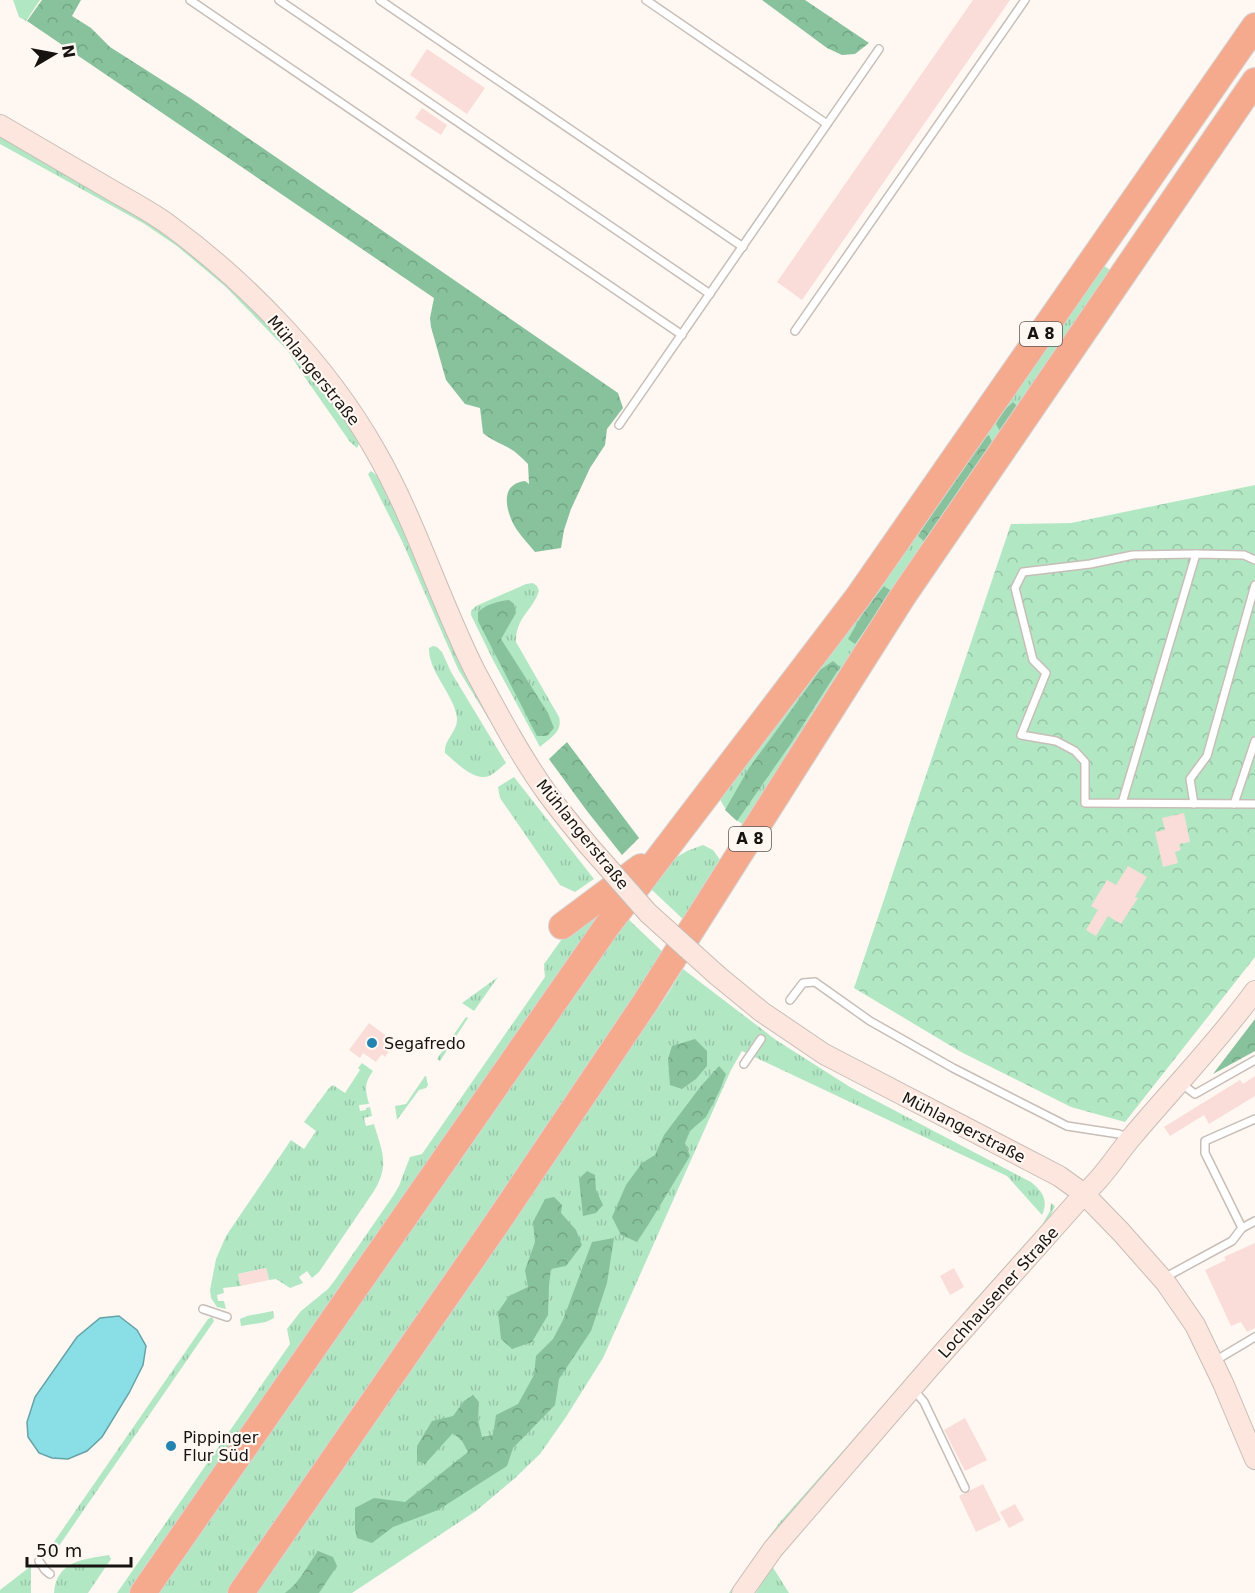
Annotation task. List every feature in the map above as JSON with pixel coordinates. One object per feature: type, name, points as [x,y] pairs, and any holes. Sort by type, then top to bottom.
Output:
[{"type":"highway","name":"A 8","points":[[143,1593],[607,926],[858,597],[1255,26]]},
{"type":"highway","name":"A 8","points":[[241,1593],[645,1003],[903,596],[1255,81]]},
{"type":"highway","points":[[562,926],[665,849]]},
{"type":"main road","name":"Mühlangerstraße","points":[[0,125],[168,224],[235,280],[300,346],[354,417],[375,450],[403,504],[476,673],[518,748],[546,792],[588,845],[648,913],[762,1012],[824,1054],[1059,1176],[1084,1194],[1162,1279],[1195,1325],[1255,1459]]},
{"type":"main road","name":"Lochhausener Straße","points":[[742,1593],[773,1549],[912,1388],[1084,1194],[1097,1183],[1130,1139],[1235,1019],[1255,991]]},
{"type":"lane","points":[[190,0],[682,335]]},
{"type":"lane","points":[[279,0],[710,294]]},
{"type":"lane","points":[[380,0],[742,247]]},
{"type":"lane","points":[[645,0],[827,124]]},
{"type":"lane","points":[[795,331],[1025,0]]},
{"type":"lane","points":[[619,425],[879,49]]},
{"type":"lane","points":[[1122,803],[1196,554]]},
{"type":"lane","points":[[1255,560],[1244,555],[1134,555],[1090,564],[1023,572],[1015,588],[1033,660],[1046,674],[1021,735],[1056,741],[1075,751],[1085,762],[1085,803],[1255,804]]},
{"type":"lane","points":[[1194,804],[1190,779],[1207,756],[1255,585]]},
{"type":"lane","points":[[1234,804],[1255,741]]},
{"type":"lane","points":[[790,1000],[803,983],[815,982],[870,1021],[933,1057],[1067,1126],[1119,1134],[1130,1139]]},
{"type":"lane","points":[[744,1064],[761,1039]]},
{"type":"lane","points":[[1180,1082],[1195,1094],[1255,1060]]},
{"type":"lane","points":[[1242,1228],[1204,1153],[1205,1142],[1255,1119]]},
{"type":"lane","points":[[1162,1279],[1232,1241],[1242,1228],[1255,1221]]},
{"type":"lane","points":[[203,1309],[227,1317]]},
{"type":"lane","points":[[1213,1362],[1255,1337]]},
{"type":"lane","points":[[912,1388],[924,1402],[965,1488]]},
{"type":"lane","points":[[39,1561],[51,1574]]},
{"type":"green space","points":[[13,0],[40,0],[26,21],[19,17]]},
{"type":"green space","points":[[42,0],[81,0],[72,16],[91,28],[110,47],[190,98],[618,393],[623,408],[607,429],[605,445],[590,468],[571,509],[561,548],[535,552],[513,523],[508,508],[508,493],[516,483],[525,481],[529,484],[528,464],[512,450],[483,433],[480,408],[465,404],[446,380],[431,327],[430,318],[434,298],[27,21]]},
{"type":"green space","points":[[762,0],[805,0],[869,43],[855,54],[842,55],[827,48]]},
{"type":"green space","points":[[0,134],[146,219],[228,283],[276,329],[324,388],[360,441],[357,448],[350,442],[288,351],[226,287],[177,246],[143,223],[0,144]]},
{"type":"green space","points":[[1101,264],[1115,273],[746,826],[736,820],[718,795]]},
{"type":"green space","points":[[1013,402],[1017,406],[1016,413],[1000,431],[996,424],[1001,413]]},
{"type":"green space","points":[[989,435],[993,444],[925,542],[918,536],[981,440]]},
{"type":"green space","points":[[371,471],[380,478],[512,757],[458,669],[402,541],[368,474]]},
{"type":"green space","points":[[1255,485],[1255,957],[1125,1122],[1071,1107],[961,1052],[854,988],[1011,524],[1071,523]]},
{"type":"green space","points":[[533,583],[539,591],[521,620],[516,642],[560,722],[555,734],[540,747],[471,615],[471,611],[476,606]]},
{"type":"green space","points":[[884,586],[892,592],[855,644],[848,639],[866,608]]},
{"type":"green space","points":[[509,600],[514,604],[516,613],[501,639],[548,713],[554,728],[547,736],[537,736],[478,621],[478,612],[481,609],[493,603]]},
{"type":"green space","points":[[433,646],[442,652],[451,672],[506,763],[491,775],[479,777],[460,766],[445,753],[446,744],[455,728],[457,718],[455,709],[430,657],[429,648]]},
{"type":"green space","points":[[833,661],[840,667],[737,821],[725,810],[749,768],[820,670]]},
{"type":"green space","points":[[567,742],[639,838],[622,855],[549,759]]},
{"type":"green space","points":[[514,777],[594,879],[575,892],[560,885],[500,798],[498,787]]},
{"type":"green space","points":[[703,845],[713,850],[723,864],[687,923],[651,889],[675,858]]},
{"type":"green space","points":[[598,909],[603,913],[130,1593],[117,1593],[290,1344],[287,1329],[301,1311],[328,1289],[335,1280],[393,1196],[410,1157],[422,1154],[545,977],[544,964],[567,932]]},
{"type":"green space","points":[[625,916],[667,956],[612,1039],[228,1593],[155,1593]]},
{"type":"green space","points":[[683,969],[776,1040],[850,1087],[1031,1182],[1043,1196],[1045,1205],[1042,1215],[1007,1176],[742,1051],[731,1070],[603,1358],[540,1454],[476,1511],[352,1593],[256,1593],[555,1160]]},
{"type":"green space","points":[[498,977],[474,1011],[462,1003]]},
{"type":"green space","points":[[466,1017],[468,1018],[440,1061],[437,1059]]},
{"type":"green space","points":[[1255,1019],[1255,1051],[1213,1074]]},
{"type":"green space","points":[[695,1039],[707,1051],[707,1066],[696,1079],[682,1089],[670,1085],[668,1059],[672,1046]]},
{"type":"green space","points":[[362,1063],[373,1071],[366,1087],[369,1104],[359,1105],[360,1111],[370,1107],[372,1116],[364,1118],[366,1126],[374,1124],[383,1158],[382,1173],[374,1191],[319,1272],[312,1278],[307,1271],[299,1277],[303,1283],[290,1288],[276,1279],[269,1280],[266,1268],[238,1274],[241,1286],[223,1288],[224,1293],[217,1295],[218,1301],[224,1301],[226,1309],[217,1307],[211,1298],[210,1290],[216,1259],[226,1236],[291,1140],[304,1149],[316,1131],[304,1122],[329,1088],[333,1085],[345,1093]]},
{"type":"green space","points":[[719,1066],[726,1074],[706,1117],[690,1131],[685,1143],[690,1156],[637,1242],[621,1235],[612,1217],[626,1185],[642,1163],[655,1155],[664,1135]]},
{"type":"green space","points":[[425,1076],[428,1085],[419,1090],[397,1120],[395,1106],[406,1104]]},
{"type":"green space","points":[[587,1171],[595,1175],[596,1190],[603,1205],[596,1213],[583,1216],[579,1179]]},
{"type":"green space","points":[[554,1197],[562,1205],[561,1213],[576,1230],[582,1245],[566,1266],[551,1269],[548,1315],[532,1342],[512,1349],[501,1339],[498,1312],[509,1296],[528,1287],[525,1270],[535,1242],[533,1222],[545,1199]]},
{"type":"green space","points":[[1051,1203],[1055,1206],[1049,1219],[967,1312],[966,1310],[1042,1225],[1050,1211]]},
{"type":"green space","points":[[614,1238],[607,1283],[591,1331],[559,1379],[555,1405],[513,1448],[507,1466],[438,1510],[393,1527],[372,1543],[357,1538],[355,1508],[374,1498],[405,1502],[468,1452],[462,1441],[453,1433],[425,1464],[417,1461],[417,1446],[432,1421],[453,1416],[464,1401],[473,1395],[479,1402],[478,1420],[482,1437],[493,1435],[496,1415],[518,1404],[534,1375],[536,1356],[553,1339],[563,1320],[592,1242]]},
{"type":"green space","points":[[273,1311],[274,1318],[266,1322],[241,1326],[240,1319]]},
{"type":"green space","points":[[212,1317],[214,1321],[52,1556],[48,1556],[47,1552],[208,1319]]},
{"type":"green space","points":[[954,1326],[955,1328],[735,1593],[729,1593],[779,1523]]},
{"type":"green space","points":[[318,1551],[333,1557],[337,1566],[319,1593],[285,1593],[299,1579]]},
{"type":"green space","points":[[109,1555],[111,1559],[88,1593],[54,1593],[56,1582],[66,1568],[81,1560]]},
{"type":"green space","points":[[31,1566],[31,1593],[0,1593],[0,1590]]},
{"type":"green space","points":[[772,1566],[789,1593],[756,1593]]},
{"type":"water","points":[[119,1316],[137,1330],[146,1346],[143,1365],[129,1393],[102,1437],[87,1451],[68,1459],[52,1458],[39,1453],[28,1437],[27,1422],[35,1397],[77,1337],[100,1318]]},
{"type":"building","points":[[973,0],[1010,0],[802,300],[777,282]]},
{"type":"building","points":[[427,49],[485,88],[467,114],[410,75]]},
{"type":"building","points":[[422,108],[447,125],[441,135],[415,118]]},
{"type":"building","points":[[1184,813],[1190,842],[1179,844],[1181,850],[1175,852],[1178,863],[1163,867],[1155,832],[1165,830],[1162,818]]},
{"type":"building","points":[[1128,866],[1147,877],[1135,897],[1138,898],[1121,924],[1108,916],[1096,936],[1086,930],[1098,910],[1091,906],[1107,880],[1116,885]]},
{"type":"building","name":"Segafredo","points":[[369,1023],[392,1040],[388,1046],[391,1048],[385,1057],[382,1054],[376,1062],[363,1053],[360,1058],[349,1050]]},
{"type":"building","points":[[1255,1076],[1255,1096],[1209,1124],[1204,1115],[1170,1136],[1164,1127],[1240,1080],[1243,1084]]},
{"type":"building","points":[[1255,1243],[1255,1328],[1247,1332],[1241,1322],[1231,1326],[1205,1270],[1226,1260],[1224,1257]]},
{"type":"building","points":[[266,1268],[269,1280],[241,1286],[238,1274]]},
{"type":"building","points":[[954,1268],[964,1287],[950,1295],[940,1276]]},
{"type":"building","points":[[965,1418],[987,1460],[965,1471],[944,1430]]},
{"type":"building","points":[[983,1484],[1001,1520],[976,1532],[959,1496]]},
{"type":"building","points":[[1015,1504],[1024,1520],[1009,1528],[1000,1512]]},
{"type":"place","name":"Segafredo","points":[[372,1043]]},
{"type":"place","name":"Pippinger Flur Süd","points":[[171,1446]]}]
